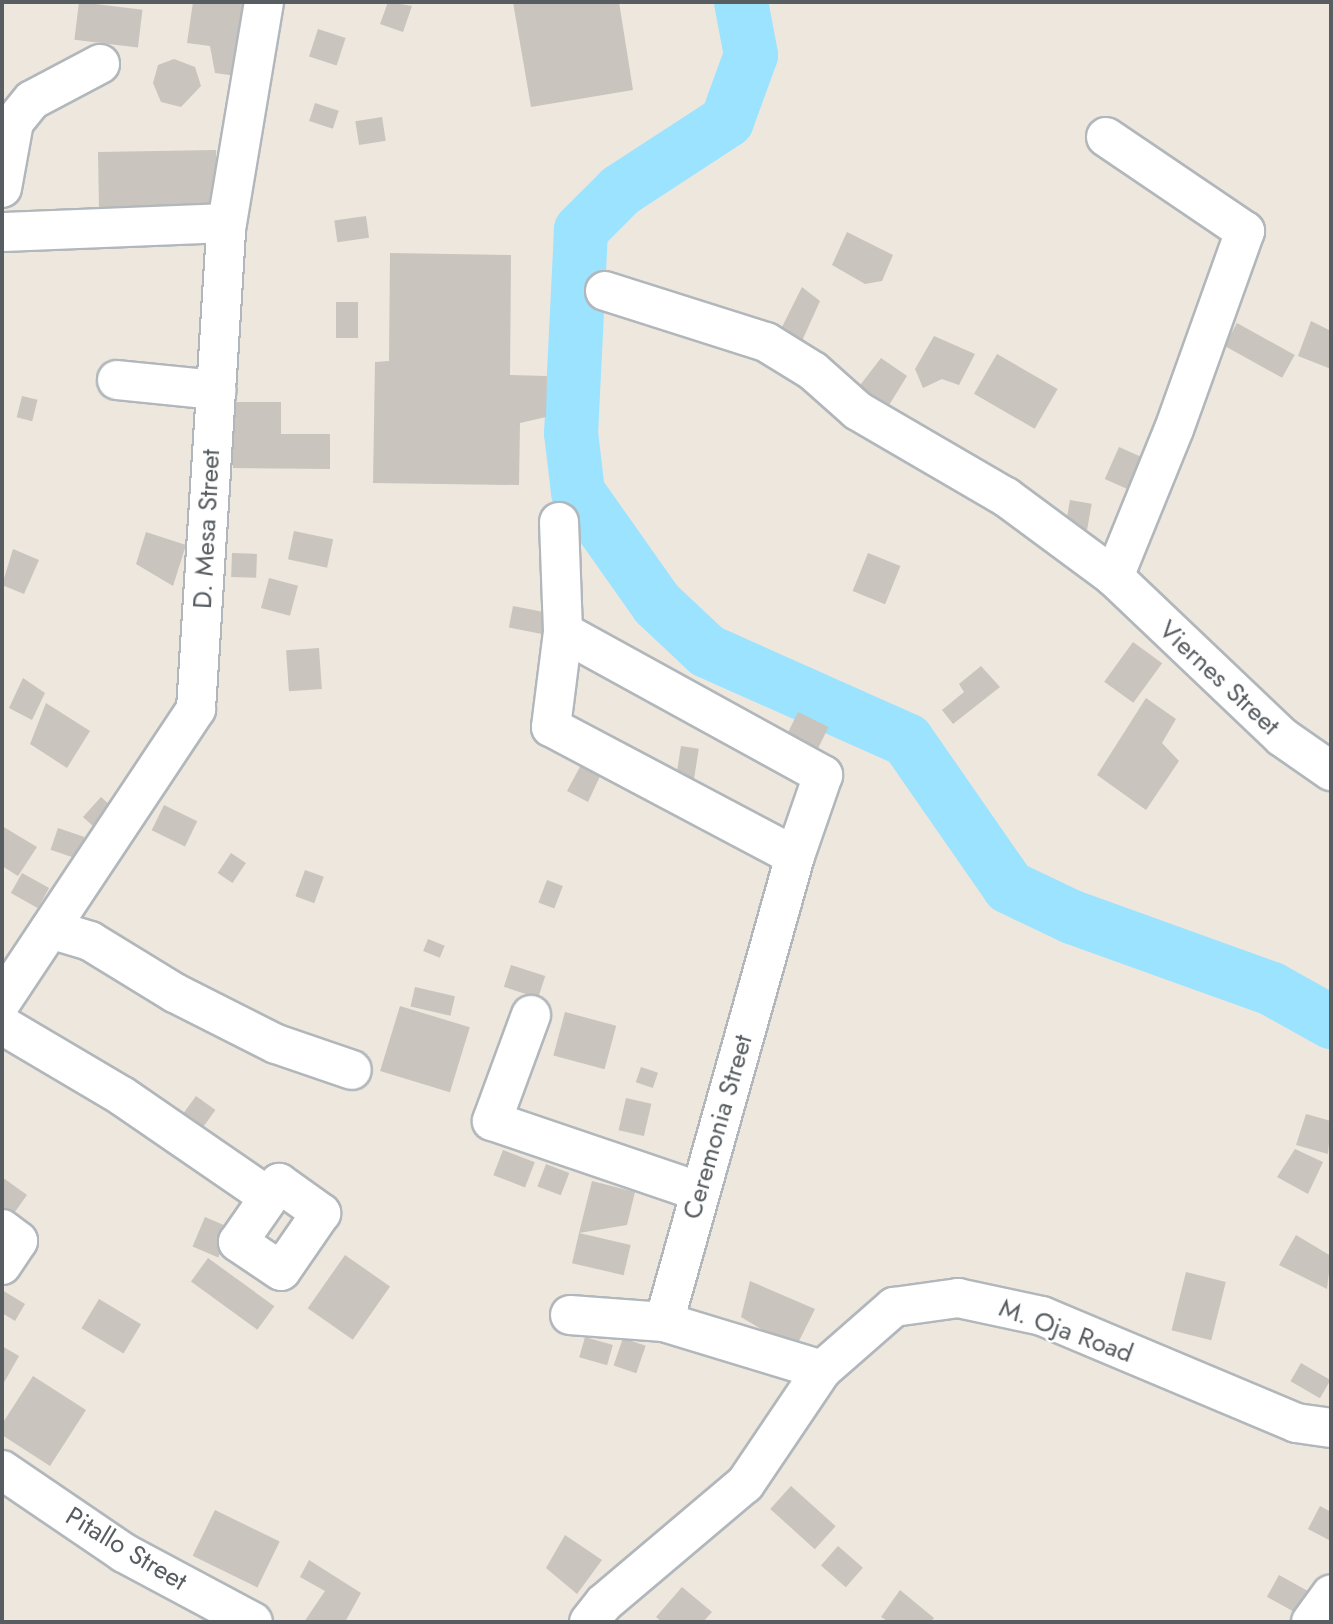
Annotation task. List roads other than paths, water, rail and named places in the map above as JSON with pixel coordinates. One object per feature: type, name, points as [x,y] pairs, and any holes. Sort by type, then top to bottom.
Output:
[{"type":"street","name":"D. Mesa Street","points":[[2,1001],[196,709],[227,223],[264,2]]},
{"type":"street","points":[[2,188],[14,122],[32,100],[100,64]]},
{"type":"street","points":[[1106,137],[1245,231],[1174,429],[1114,576]]},
{"type":"street","points":[[2,232],[227,223]]},
{"type":"street","name":"Viernes Street","points":[[605,290],[766,342],[813,371],[858,411],[1006,497],[1114,576],[1282,737],[1331,771]]},
{"type":"street","points":[[117,380],[216,390]]},
{"type":"street","points":[[559,522],[563,632],[551,727],[794,856]]},
{"type":"street","name":"Ceremonia Street","points":[[563,632],[822,775],[794,856],[664,1322]]},
{"type":"street","points":[[50,929],[90,942],[175,993],[276,1044],[352,1070]]},
{"type":"street","points":[[531,1015],[492,1121],[700,1192]]},
{"type":"street","points":[[2,1025],[122,1096],[270,1197]]},
{"type":"street","points":[[2,1229],[18,1241],[2,1265]]},
{"type":"street","name":"M. Oja Road","points":[[589,1622],[604,1603],[745,1484],[822,1370],[894,1307],[958,1298],[1042,1316],[1296,1423],[1331,1428]]},
{"type":"street","points":[[570,1315],[664,1322],[822,1370]]},
{"type":"street","name":"Pitallo Street","points":[[2,1470],[124,1553],[253,1622]]},
{"type":"street","points":[[1311,1622],[1331,1594]]},
{"type":"waterway","points":[[741,2],[751,55],[727,121],[621,190],[581,230],[571,433],[578,492],[657,604],[707,651],[907,740],[1009,887],[1072,917],[1272,989],[1331,1022]]}]
